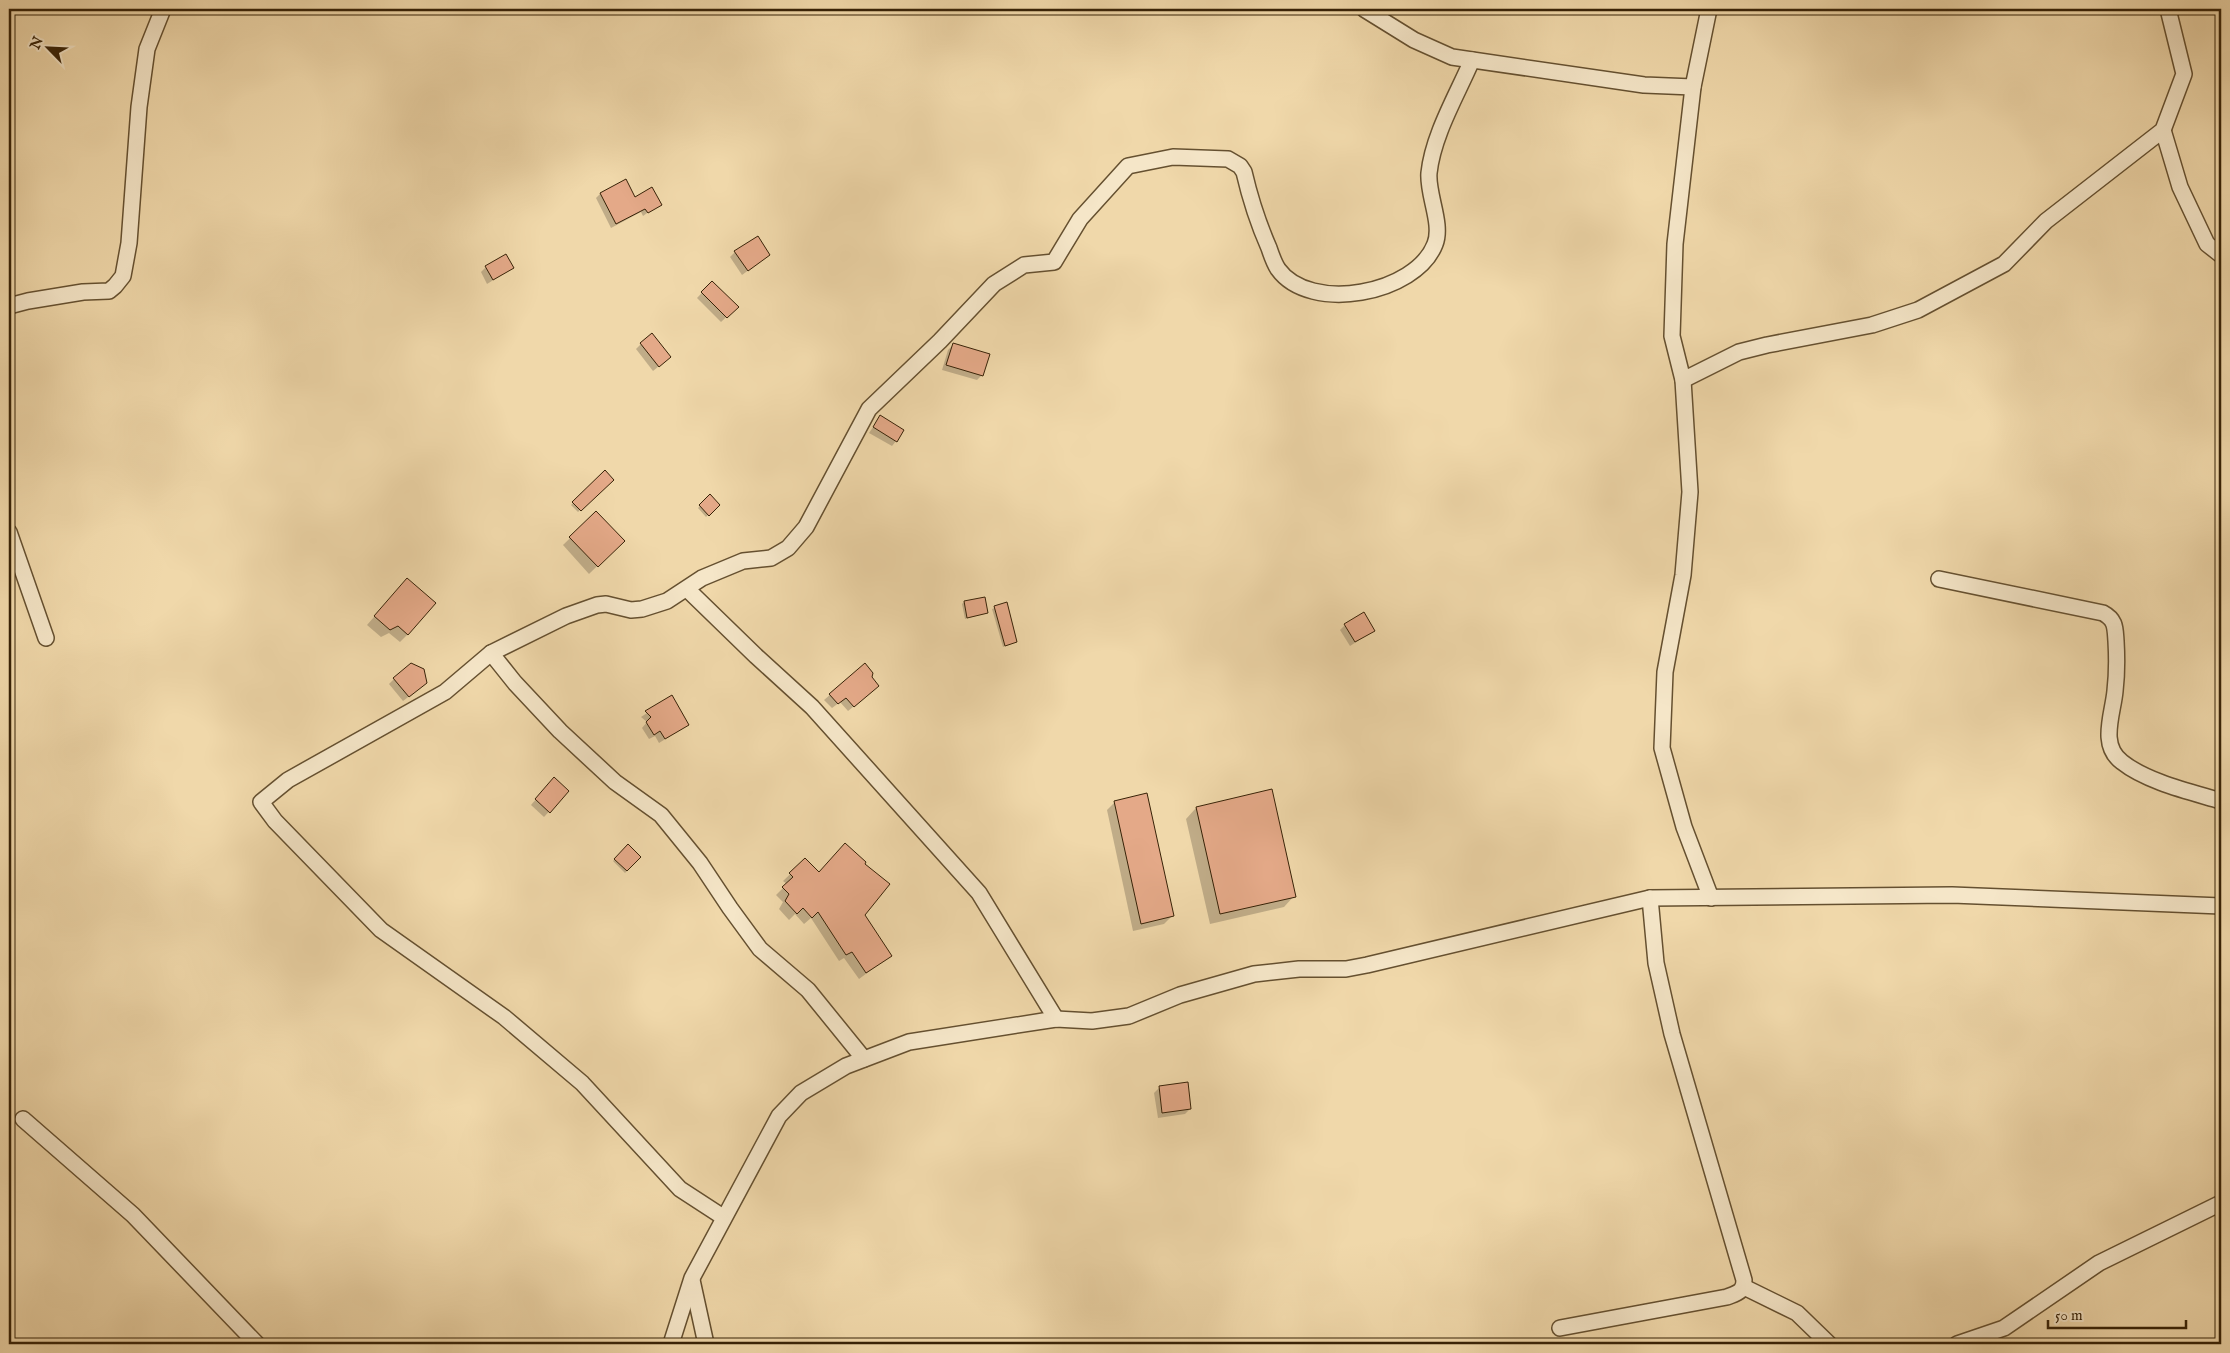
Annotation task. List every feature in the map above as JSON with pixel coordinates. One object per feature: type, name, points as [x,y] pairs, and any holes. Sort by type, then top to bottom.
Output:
[{"type":"street","points":[[9,306],[83,292],[108,291],[123,276],[129,244],[139,107],[147,49],[163,9]]},
{"type":"street","points":[[1364,9],[1414,40],[1452,57],[1644,85],[1693,87]]},
{"type":"street","points":[[1709,9],[1693,87],[1674,253],[1672,336],[1683,380],[1690,492],[1684,575],[1665,672],[1662,748],[1684,827],[1710,898]]},
{"type":"street","points":[[1683,380],[1738,352],[1767,344],[1872,326],[1918,310],[2004,264],[2046,220],[2163,130],[2184,74],[2168,9]]},
{"type":"street","points":[[723,1217],[680,1188],[582,1083],[504,1017],[381,930],[275,820],[261,802],[288,780],[445,692],[491,653],[566,616],[597,605],[606,604],[631,610],[642,609],[668,601],[702,578],[743,561],[772,558],[788,548],[806,527],[869,409],[940,341],[994,284],[1024,265],[1054,262],[1080,218],[1128,166],[1173,157],[1228,160],[1240,166],[1244,172],[1257,219],[1278,269],[1295,283],[1314,292],[1335,295],[1361,291],[1378,288],[1407,276],[1426,259],[1436,243],[1436,223],[1429,175],[1433,149],[1472,60]]},
{"type":"street","points":[[2163,130],[2180,187],[2207,244],[2221,255]]},
{"type":"street","points":[[9,532],[46,638]]},
{"type":"street","points":[[1939,579],[2103,613],[2112,618],[2115,624],[2117,663],[2115,693],[2110,718],[2109,739],[2112,751],[2121,762],[2142,774],[2221,801]]},
{"type":"street","points":[[687,589],[812,707],[979,893],[1056,1019]]},
{"type":"street","points":[[491,653],[560,731],[615,782],[661,815],[700,863],[760,949],[808,990],[864,1059]]},
{"type":"street","points":[[671,1344],[692,1278],[723,1217],[779,1116],[802,1093],[846,1066],[909,1042],[1056,1019],[1092,1021],[1129,1016],[1180,995],[1254,974],[1299,969],[1346,969],[1367,965],[1650,898],[1952,896],[2221,906]]},
{"type":"street","points":[[1560,1328],[1727,1296],[1740,1292],[1744,1287],[1744,1280],[1672,1034],[1656,963],[1650,898]]},
{"type":"street","points":[[23,1119],[133,1215],[257,1344]]},
{"type":"street","points":[[1957,1344],[2004,1328],[2100,1263],[2221,1203]]},
{"type":"street","points":[[692,1278],[706,1344]]},
{"type":"street","points":[[1744,1287],[1796,1312],[1829,1344]]},
{"type":"building","points":[[626,179],[635,197],[652,187],[662,205],[648,213],[645,209],[616,224],[600,193]]},
{"type":"building","points":[[758,236],[770,255],[748,271],[734,251]]},
{"type":"building","points":[[506,254],[514,268],[493,280],[485,266]]},
{"type":"building","points":[[712,281],[739,307],[727,318],[701,292]]},
{"type":"building","points":[[652,333],[671,357],[659,367],[640,343]]},
{"type":"building","points":[[953,343],[990,354],[983,376],[946,365]]},
{"type":"building","points":[[880,415],[904,430],[897,442],[873,427]]},
{"type":"building","points":[[605,470],[614,480],[581,511],[572,502]]},
{"type":"building","points":[[710,494],[720,505],[709,516],[699,505]]},
{"type":"building","points":[[596,511],[625,541],[598,567],[569,537]]},
{"type":"building","points":[[407,578],[436,603],[408,635],[398,626],[390,630],[374,616]]},
{"type":"building","points":[[985,597],[988,613],[967,618],[964,601]]},
{"type":"building","points":[[1007,602],[1017,642],[1005,646],[994,606]]},
{"type":"building","points":[[1364,612],[1375,631],[1355,642],[1344,624]]},
{"type":"building","points":[[411,663],[424,669],[427,683],[409,697],[393,678]]},
{"type":"building","points":[[865,663],[873,673],[872,677],[879,686],[854,707],[846,698],[838,704],[829,694]]},
{"type":"building","points":[[672,695],[689,725],[665,739],[660,731],[654,735],[646,722],[651,717],[645,711]]},
{"type":"building","points":[[554,777],[569,791],[550,813],[535,799]]},
{"type":"building","points":[[1272,789],[1296,897],[1220,914],[1196,807]]},
{"type":"building","points":[[1147,793],[1174,916],[1141,924],[1114,801]]},
{"type":"building","points":[[845,843],[866,862],[865,864],[890,884],[865,915],[892,956],[866,973],[852,952],[846,955],[818,912],[812,918],[803,908],[797,914],[785,901],[789,894],[782,887],[793,877],[789,873],[805,858],[819,872]]},
{"type":"building","points":[[628,844],[641,857],[627,871],[614,859]]},
{"type":"building","points":[[1188,1082],[1191,1109],[1162,1113],[1159,1086]]}]
